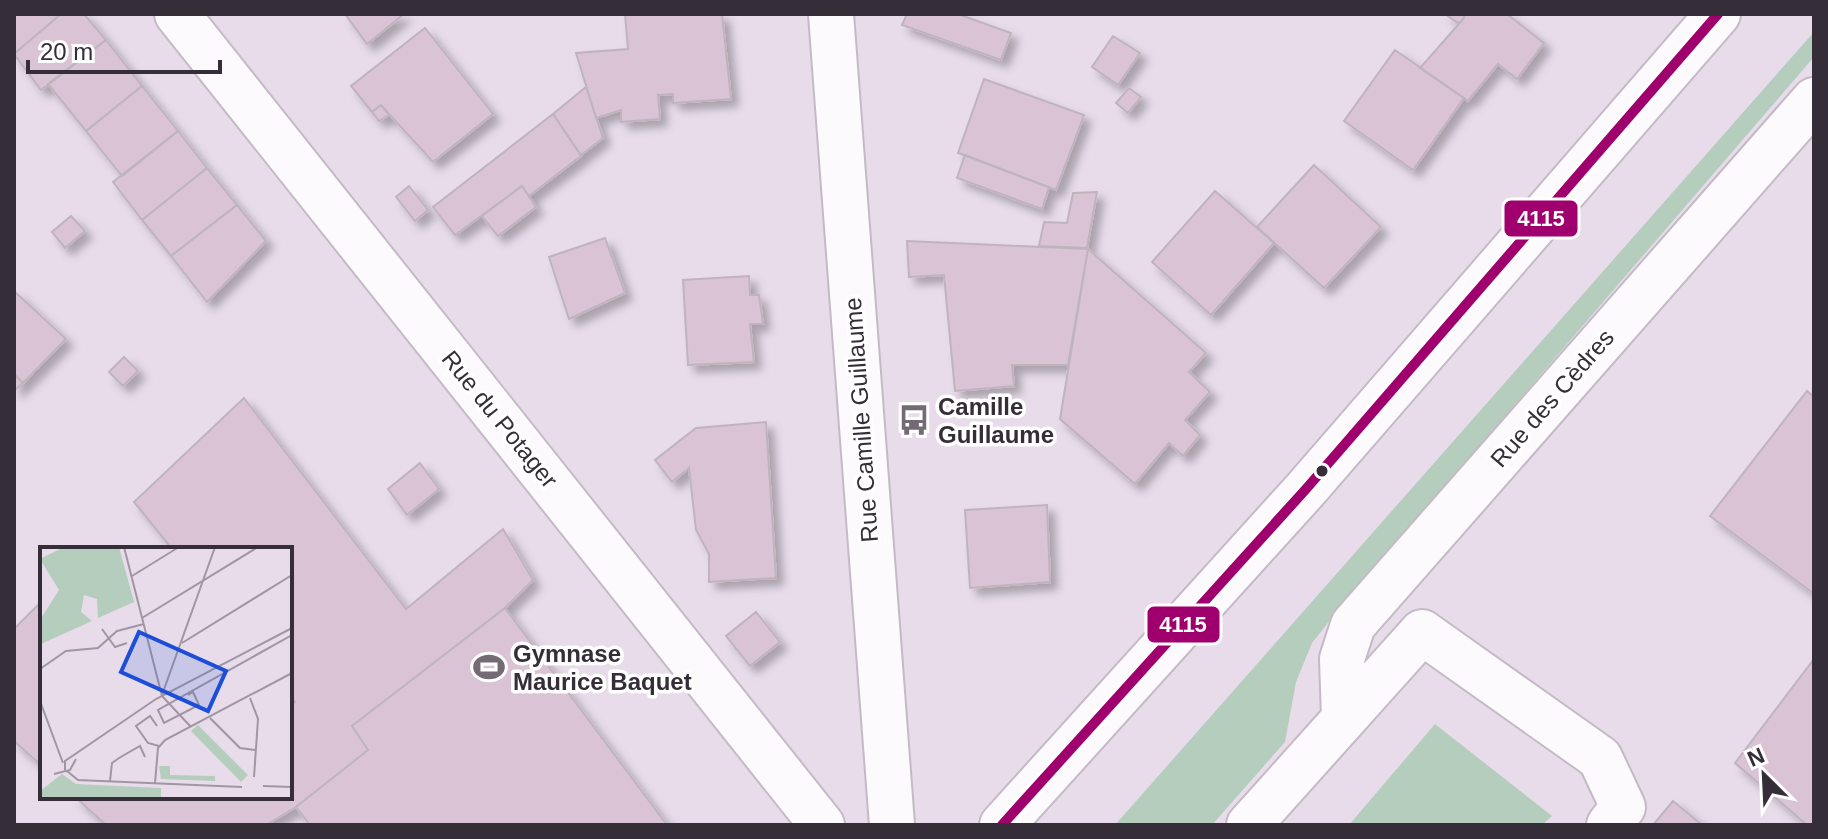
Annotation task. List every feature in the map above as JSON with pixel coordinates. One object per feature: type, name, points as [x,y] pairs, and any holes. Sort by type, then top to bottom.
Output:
[{"type":"street","name":"Rue du Potager","points":[[177,14],[822,825]]},
{"type":"street","name":"Rue Camille Guillaume","points":[[831,14],[892,825]]},
{"type":"street","points":[[1002,825],[1306,489],[1718,14]]},
{"type":"street","name":"Rue des Cèdres","points":[[1344,719],[1342,659],[1353,625],[1814,100]]},
{"type":"street","points":[[1249,825],[1422,632],[1600,758],[1623,807],[1609,825]]},
{"type":"green space","points":[[1814,32],[1814,57],[1312,643],[1296,682],[1285,742],[1212,825],[1115,825]]},
{"type":"green space","points":[[1435,724],[1552,816],[1542,825],[1349,825]]},
{"type":"building","points":[[14,14],[61,14],[14,54]]},
{"type":"building","points":[[61,14],[84,14],[106,40],[41,90],[14,54]]},
{"type":"building","points":[[345,14],[404,14],[367,44]]},
{"type":"building","points":[[625,14],[722,14],[731,99],[673,103],[673,94],[658,95],[660,119],[621,122],[621,110],[596,118],[576,53],[628,49]]},
{"type":"building","points":[[907,14],[958,14],[1011,33],[1001,60],[902,25]]},
{"type":"building","points":[[1445,14],[1464,14],[1464,18],[1459,24]]},
{"type":"building","points":[[1464,14],[1507,14],[1544,43],[1517,79],[1498,64],[1468,101],[1420,68],[1464,18]]},
{"type":"building","points":[[425,28],[493,114],[433,162],[381,105],[372,112],[351,86]]},
{"type":"building","points":[[1113,36],[1140,53],[1118,85],[1092,67]]},
{"type":"building","points":[[106,40],[142,86],[86,131],[48,84]]},
{"type":"building","points":[[1395,50],[1464,98],[1413,170],[1344,121]]},
{"type":"building","points":[[984,79],[1084,115],[1056,190],[958,153]]},
{"type":"building","points":[[142,86],[178,131],[122,176],[86,131]]},
{"type":"building","points":[[586,87],[603,138],[581,155],[553,114]]},
{"type":"building","points":[[1129,88],[1141,97],[1128,113],[1116,103]]},
{"type":"building","points":[[381,105],[389,115],[379,121],[372,112]]},
{"type":"building","points":[[553,114],[581,156],[529,196],[522,186],[455,235],[433,207]]},
{"type":"building","points":[[178,131],[207,168],[142,220],[113,182]]},
{"type":"building","points":[[965,155],[1049,187],[1042,209],[957,178]]},
{"type":"building","points":[[1314,165],[1381,227],[1324,288],[1257,227]]},
{"type":"building","points":[[207,168],[237,205],[171,256],[142,220]]},
{"type":"building","points":[[409,186],[428,210],[415,221],[396,197]]},
{"type":"building","points":[[522,186],[536,207],[498,236],[482,216]]},
{"type":"building","points":[[1215,191],[1274,243],[1211,315],[1152,262]]},
{"type":"building","points":[[1097,192],[1087,248],[1039,246],[1044,222],[1067,223],[1073,193]]},
{"type":"building","points":[[237,205],[266,241],[207,302],[171,256]]},
{"type":"building","points":[[71,216],[85,231],[65,248],[52,232]]},
{"type":"building","points":[[605,238],[625,293],[569,319],[549,257]]},
{"type":"building","points":[[907,241],[1088,249],[1068,365],[1012,365],[1014,386],[955,391],[944,275],[909,277]]},
{"type":"building","points":[[1088,249],[1206,353],[1189,372],[1210,392],[1185,420],[1200,435],[1183,456],[1169,443],[1135,484],[1060,419]]},
{"type":"building","points":[[749,276],[750,295],[759,295],[763,324],[750,324],[754,362],[688,365],[683,280]]},
{"type":"building","points":[[14,291],[66,339],[23,383],[14,374]]},
{"type":"building","points":[[124,357],[138,371],[123,386],[109,372]]},
{"type":"building","points":[[14,374],[23,383],[14,391]]},
{"type":"building","points":[[1807,391],[1814,397],[1814,594],[1710,516]]},
{"type":"building","points":[[244,398],[406,609],[503,529],[533,580],[505,608],[352,726],[368,750],[296,807],[266,825],[106,825],[77,799],[292,799],[292,705],[295,702],[292,698],[292,547],[170,547],[134,502]]},
{"type":"building","points":[[766,422],[776,578],[709,582],[709,554],[696,530],[689,468],[672,482],[655,460],[696,428]]},
{"type":"building","points":[[420,463],[439,489],[407,515],[388,489]]},
{"type":"building","points":[[1047,505],[1050,582],[970,588],[965,510]]},
{"type":"building","points":[[40,603],[40,764],[14,741],[14,629]]},
{"type":"building","name":"Gymnase Maurice Baquet","points":[[505,608],[667,825],[310,825],[296,807],[368,750],[352,726]]},
{"type":"building","points":[[756,612],[780,642],[750,666],[726,636]]},
{"type":"building","points":[[1814,659],[1814,825],[1807,825],[1735,763]]},
{"type":"building","points":[[1673,801],[1702,825],[1653,825]]},
{"type":"transit line","name":"4115","points":[[1002,825],[1306,489],[1718,14]]},
{"type":"place","name":"Camille Guillaume","points":[[914,420]]},
{"type":"place","name":"Gymnase Maurice Baquet","points":[[489,667]]}]
